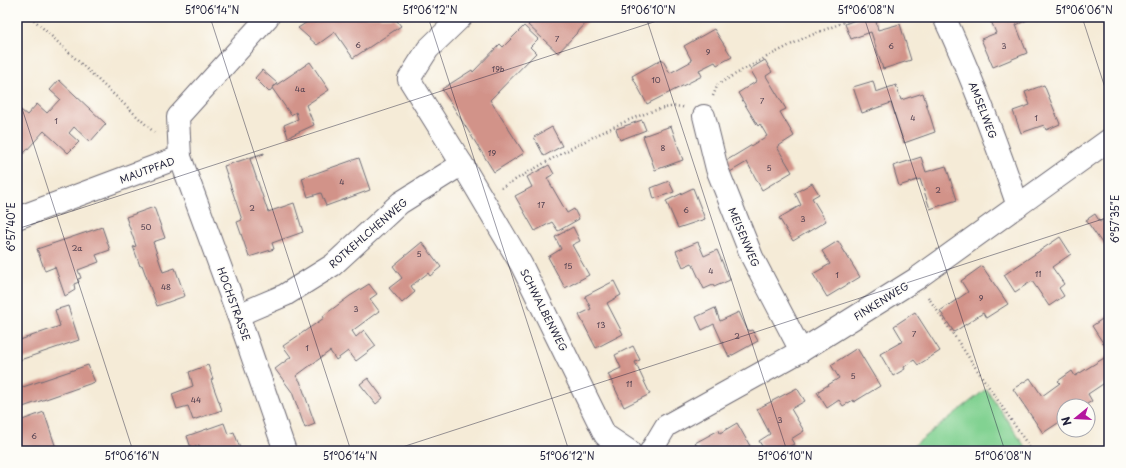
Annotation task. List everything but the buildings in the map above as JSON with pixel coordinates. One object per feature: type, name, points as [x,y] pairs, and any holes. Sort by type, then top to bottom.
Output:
[{"type":"street","name":"MAUTPFAD","points":[[17,218],[180,157],[178,116],[268,17]]},
{"type":"street","points":[[462,17],[428,49],[409,79],[462,164]]},
{"type":"street","name":"AMSELWEG","points":[[944,17],[960,51],[990,126],[1018,206]]},
{"type":"street","name":"MEISENWEG","points":[[704,116],[717,169],[752,257],[801,351]]},
{"type":"street","name":"FINKENWEG","points":[[651,451],[666,426],[801,351],[916,279],[1109,140]]},
{"type":"street","name":"HOCHSTRASSE","points":[[180,157],[238,314],[285,451]]},
{"type":"street","name":"SCHWALBENWEG","points":[[462,164],[484,198],[521,264],[556,332],[605,435],[629,451]]},
{"type":"street","name":"ROTKEHLCHENWEG","points":[[238,314],[285,295],[333,265],[400,203],[462,164]]},
{"type":"path","points":[[31,17],[180,157]]},
{"type":"path","points":[[484,198],[584,141],[631,119],[664,108],[680,106],[704,116],[718,84],[804,38],[857,17]]},
{"type":"path","points":[[916,279],[1032,451]]},
{"type":"green space","points":[[986,389],[1028,451],[907,451]]}]
